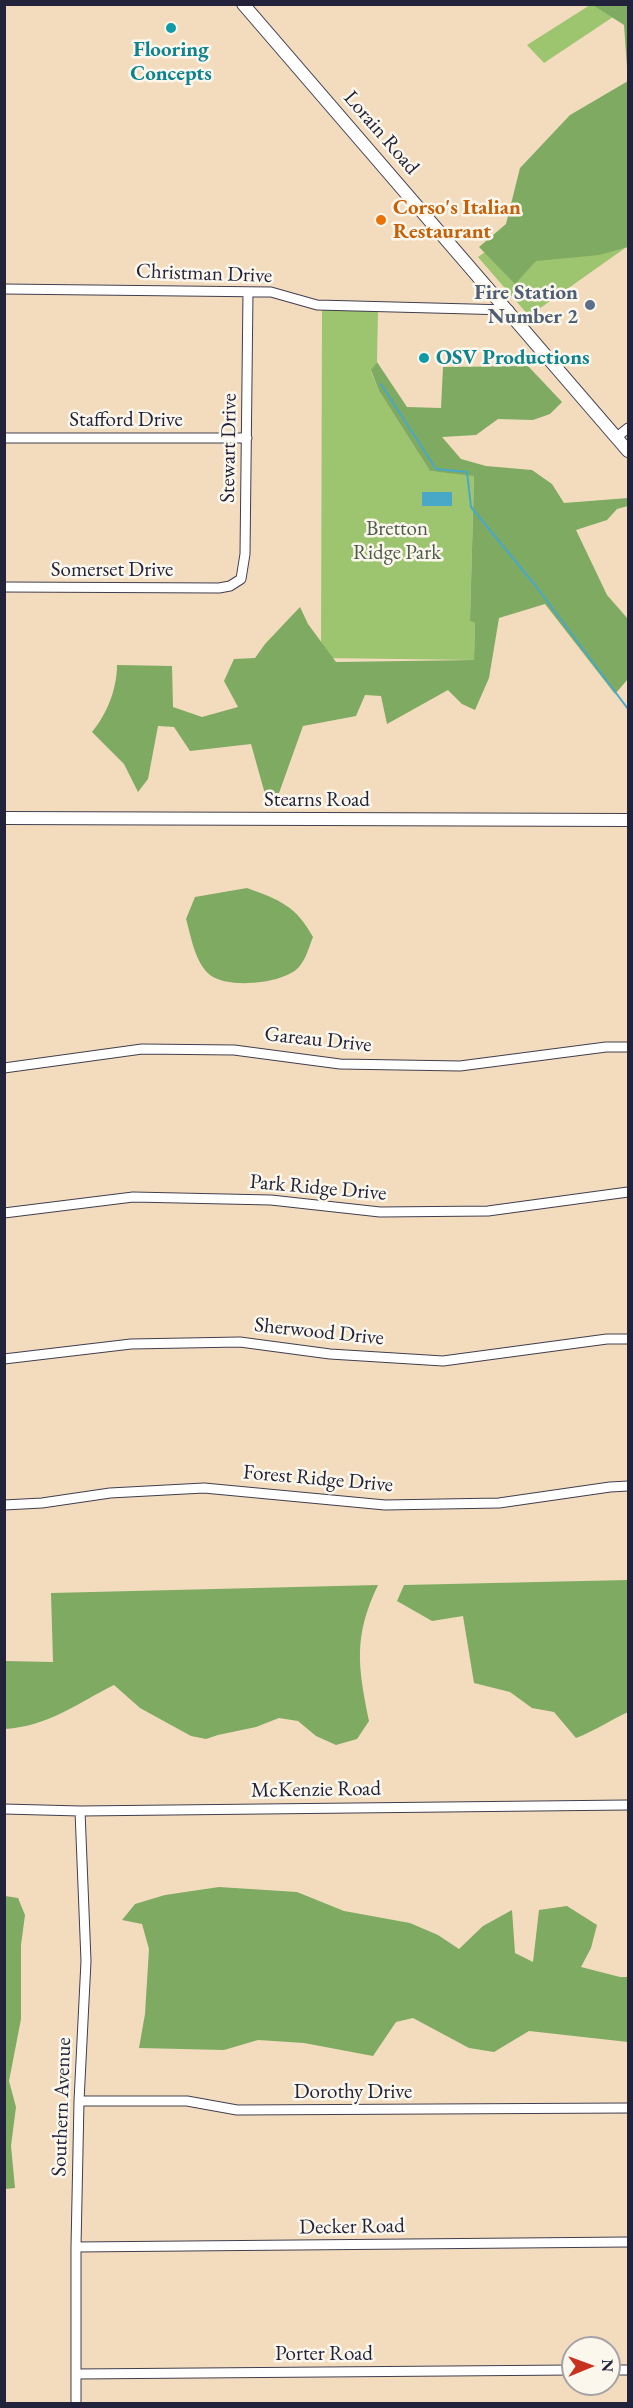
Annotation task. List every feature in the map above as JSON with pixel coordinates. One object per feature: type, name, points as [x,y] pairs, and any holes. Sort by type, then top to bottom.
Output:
[{"type":"main road","name":"Lorain Road","points":[[243,4],[509,310],[628,451]]},
{"type":"main road","name":"Stearns Road","points":[[4,818],[628,820]]},
{"type":"street","name":"Christman Drive","points":[[4,289],[271,292],[317,304],[509,310]]},
{"type":"street","name":"Stewart Drive","points":[[219,588],[230,586],[241,579],[244,567],[248,292]]},
{"type":"street","points":[[617,437],[628,428]]},
{"type":"street","name":"Stafford Drive","points":[[4,438],[247,438]]},
{"type":"street","name":"Somerset Drive","points":[[4,587],[219,588]]},
{"type":"street","name":"Gareau Drive","points":[[4,1068],[142,1049],[234,1050],[340,1064],[460,1066],[606,1047],[628,1047]]},
{"type":"street","name":"Park Ridge Drive","points":[[4,1213],[133,1197],[271,1200],[380,1212],[488,1210],[628,1192]]},
{"type":"street","name":"Sherwood Drive","points":[[4,1359],[131,1344],[240,1342],[330,1354],[443,1360],[628,1339]]},
{"type":"street","name":"Forest Ridge Drive","points":[[4,1505],[42,1503],[110,1493],[204,1488],[385,1505],[500,1503],[628,1486]]},
{"type":"street","name":"McKenzie Road","points":[[4,1809],[80,1811],[628,1804]]},
{"type":"street","name":"Southern Avenue","points":[[76,2403],[79,2101],[86,1961],[80,1811]]},
{"type":"street","name":"Dorothy Drive","points":[[79,2101],[187,2101],[237,2110],[628,2108]]},
{"type":"street","name":"Decker Road","points":[[76,2247],[628,2242]]},
{"type":"street","name":"Porter Road","points":[[76,2374],[561,2370]]},
{"type":"green space","points":[[590,5],[628,5],[628,7],[544,63],[527,45]]},
{"type":"green space","points":[[593,5],[628,5],[628,81],[624,25]]},
{"type":"green space","points":[[628,81],[628,247],[599,255],[536,261],[515,284],[479,247],[506,224],[520,168],[570,115]]},
{"type":"green space","points":[[588,180],[628,246],[529,316],[478,257]]},
{"type":"green space","name":"Bretton Ridge Park","points":[[322,309],[378,311],[377,362],[371,371],[379,391],[430,471],[474,475],[470,621],[475,623],[474,660],[321,658]]},
{"type":"green space","points":[[377,362],[407,407],[441,408],[443,367],[528,366],[562,402],[550,414],[533,420],[498,419],[476,435],[442,437],[461,459],[486,466],[532,470],[552,484],[564,503],[628,498],[628,506],[617,509],[607,520],[576,530],[607,595],[628,619],[628,679],[615,694],[545,604],[499,618],[489,678],[475,710],[462,704],[448,690],[387,724],[381,696],[365,695],[356,716],[303,726],[279,793],[265,794],[251,744],[190,751],[174,727],[158,726],[148,779],[138,792],[124,764],[92,732],[110,701],[117,665],[172,666],[173,707],[202,717],[238,707],[224,681],[234,659],[255,658],[300,607],[308,624],[336,662],[474,660],[475,623],[470,621],[474,476],[430,471],[379,391],[371,370]]},
{"type":"green space","points":[[247,888],[286,905],[307,926],[313,937],[304,960],[292,973],[256,983],[229,982],[210,975],[201,964],[194,949],[186,919],[195,897]]},
{"type":"green space","points":[[628,1580],[628,1712],[576,1738],[554,1712],[532,1708],[510,1692],[474,1683],[463,1616],[432,1621],[397,1601],[404,1585]]},
{"type":"green space","points":[[378,1585],[364,1621],[361,1637],[360,1668],[369,1721],[357,1739],[336,1745],[316,1736],[298,1721],[279,1718],[256,1727],[206,1739],[191,1736],[140,1708],[114,1685],[49,1719],[5,1729],[5,1661],[53,1662],[51,1593]]},
{"type":"green space","points":[[219,1887],[297,1892],[344,1911],[410,1923],[438,1935],[459,1949],[483,1926],[512,1910],[515,1953],[533,1962],[539,1910],[567,1906],[597,1925],[591,1948],[581,1967],[628,1977],[628,2042],[529,2031],[494,2052],[469,2048],[413,2018],[396,2022],[373,2056],[304,2043],[258,2040],[224,2050],[139,2048],[145,2014],[149,1949],[142,1924],[122,1920],[135,1904],[165,1895]]},
{"type":"green space","points":[[5,1896],[18,1898],[25,1915],[21,1945],[21,2019],[9,2081],[16,2107],[11,2146],[15,2188],[5,2189]]},
{"type":"water","points":[[422,492],[452,492],[452,506],[422,506]]},
{"type":"waterway","points":[[381,384],[436,469],[467,472],[471,507],[535,585],[628,709]]},
{"type":"place","name":"Flooring Concepts","points":[[171,28]]},
{"type":"place","name":"Corso's Italian Restaurant","points":[[381,220]]},
{"type":"place","name":"Fire Station Number 2","points":[[590,305]]},
{"type":"place","name":"OSV Productions","points":[[424,358]]}]
